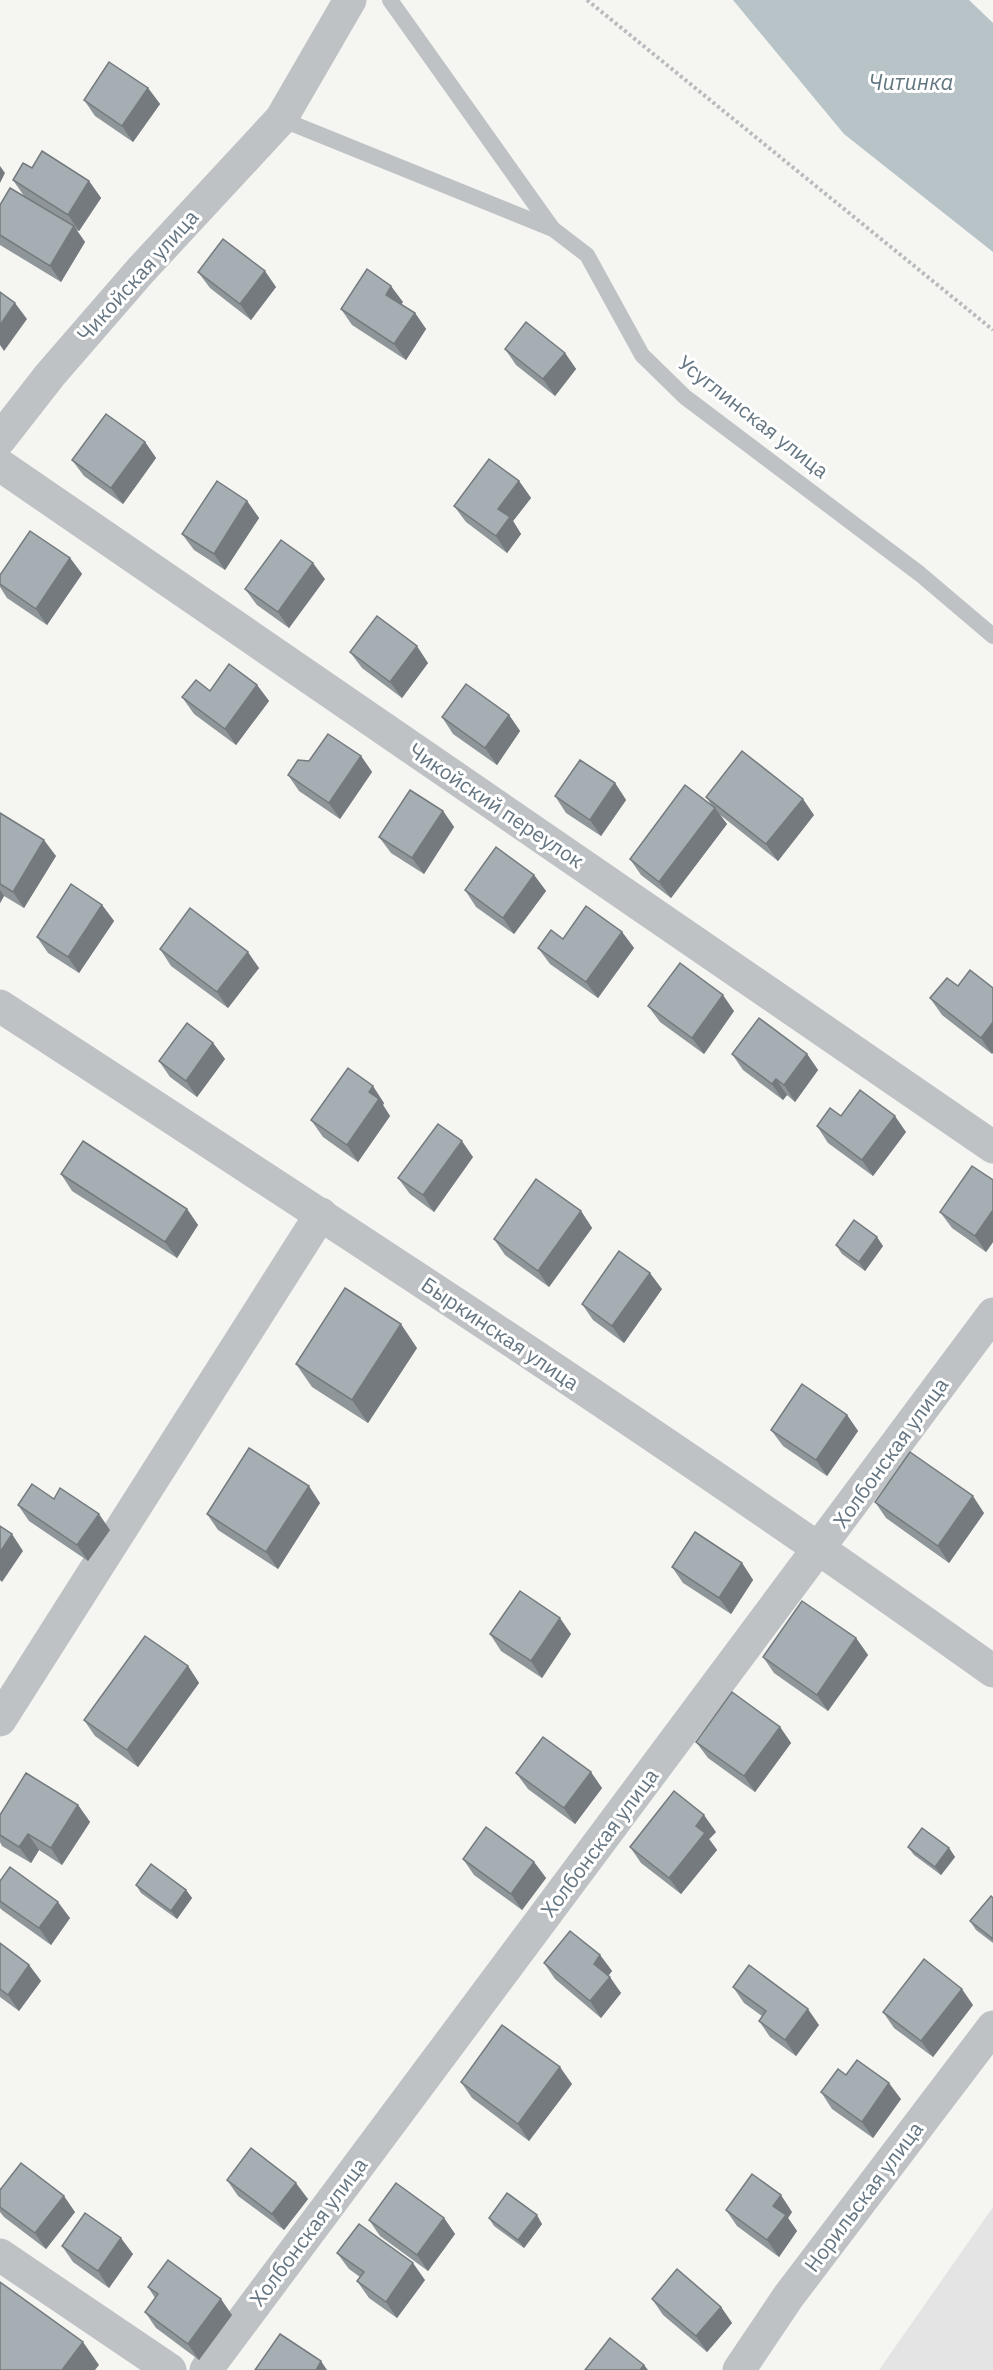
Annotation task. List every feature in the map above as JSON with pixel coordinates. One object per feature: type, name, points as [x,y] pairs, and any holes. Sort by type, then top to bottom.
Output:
[{"type":"street","name":"Чикойская улица","points":[[0,439],[50,375],[118,297],[281,119],[350,0]]},
{"type":"street","name":"Чикойский переулок","points":[[0,465],[993,1147]]},
{"type":"street","name":"Быркинская улица","points":[[0,1006],[321,1214],[821,1548],[993,1671]]},
{"type":"street","points":[[0,1720],[321,1214]]},
{"type":"street","name":"Холбонская улица","points":[[206,2370],[821,1548],[993,1314]]},
{"type":"street","name":"Норильская улица","points":[[739,2370],[788,2297],[993,2027]]},
{"type":"street","points":[[0,2255],[170,2370]]},
{"type":"lane","points":[[390,0],[553,229]]},
{"type":"lane","name":"Усуглинская улица","points":[[281,119],[553,229],[587,255],[642,355],[685,397],[920,574],[993,636]]},
{"type":"path","points":[[587,0],[993,330]]},
{"type":"shaded area","points":[[993,2207],[993,2370],[879,2370]]},
{"type":"water","name":"Читинка","points":[[733,0],[969,0],[993,23],[993,252],[844,134]]},
{"type":"building","points":[[109,62],[148,88],[122,126],[84,100]]},
{"type":"building","points":[[42,151],[89,181],[68,215],[13,180],[23,163],[32,168]]},
{"type":"building","points":[[10,188],[74,226],[50,266],[0,235],[0,205]]},
{"type":"building","points":[[223,239],[265,271],[240,304],[198,272]]},
{"type":"building","points":[[367,269],[391,286],[386,295],[415,313],[394,344],[341,309]]},
{"type":"building","points":[[0,292],[15,303],[0,325]]},
{"type":"building","points":[[526,322],[565,353],[543,379],[505,349]]},
{"type":"building","points":[[106,414],[145,442],[111,488],[72,460]]},
{"type":"building","points":[[489,459],[519,481],[498,509],[510,517],[496,536],[454,506]]},
{"type":"building","points":[[217,481],[247,501],[214,554],[182,534]]},
{"type":"building","points":[[30,531],[70,558],[36,609],[0,584],[0,575]]},
{"type":"building","points":[[281,540],[313,563],[278,612],[245,589]]},
{"type":"building","points":[[377,616],[417,646],[390,682],[350,652]]},
{"type":"building","points":[[229,664],[257,685],[225,729],[182,697],[196,680],[210,691]]},
{"type":"building","points":[[466,684],[509,715],[485,748],[442,717]]},
{"type":"building","points":[[328,734],[361,756],[329,803],[288,775],[298,760],[309,761]]},
{"type":"building","points":[[742,751],[803,799],[766,844],[706,797]]},
{"type":"building","points":[[580,760],[615,783],[590,820],[555,796]]},
{"type":"building","points":[[685,785],[715,808],[659,882],[630,859]]},
{"type":"building","points":[[410,790],[443,811],[412,858],[379,837]]},
{"type":"building","points":[[0,813],[44,840],[13,892],[0,884]]},
{"type":"building","points":[[496,847],[534,875],[503,918],[465,890]]},
{"type":"building","points":[[71,884],[102,905],[68,957],[37,937]]},
{"type":"building","points":[[586,906],[622,932],[586,982],[538,948],[551,930],[563,939]]},
{"type":"building","points":[[190,908],[248,952],[217,992],[160,949]]},
{"type":"building","points":[[680,963],[723,995],[692,1038],[648,1006]]},
{"type":"building","points":[[970,970],[993,988],[993,1022],[981,1038],[930,998],[947,978],[958,986]]},
{"type":"building","points":[[759,1018],[807,1054],[784,1085],[776,1079],[772,1084],[732,1054]]},
{"type":"building","points":[[187,1023],[213,1043],[186,1081],[159,1061]]},
{"type":"building","points":[[348,1068],[373,1086],[369,1092],[379,1099],[347,1145],[311,1120]]},
{"type":"building","points":[[860,1090],[895,1116],[862,1160],[817,1126],[830,1108],[841,1116]]},
{"type":"building","points":[[438,1124],[462,1141],[423,1195],[398,1178]]},
{"type":"building","points":[[83,1141],[187,1209],[165,1242],[61,1174]]},
{"type":"building","points":[[972,1166],[993,1180],[993,1210],[975,1236],[940,1212]]},
{"type":"building","points":[[536,1179],[581,1211],[538,1271],[494,1239]]},
{"type":"building","points":[[854,1220],[877,1237],[859,1262],[836,1245]]},
{"type":"building","points":[[619,1251],[650,1273],[612,1326],[582,1304]]},
{"type":"building","points":[[345,1288],[401,1324],[352,1400],[296,1364]]},
{"type":"building","points":[[802,1384],[847,1415],[816,1460],[771,1430]]},
{"type":"building","points":[[249,1448],[309,1486],[266,1552],[207,1514]]},
{"type":"building","points":[[910,1452],[973,1496],[938,1546],[875,1502]]},
{"type":"building","points":[[32,1484],[54,1499],[60,1488],[99,1514],[77,1545],[18,1505]]},
{"type":"building","points":[[0,1526],[12,1534],[0,1552]]},
{"type":"building","points":[[695,1532],[742,1563],[719,1598],[672,1567]]},
{"type":"building","points":[[520,1591],[560,1618],[531,1661],[490,1634]]},
{"type":"building","points":[[802,1601],[856,1638],[817,1695],[763,1657]]},
{"type":"building","points":[[145,1636],[188,1666],[127,1750],[84,1720]]},
{"type":"building","points":[[732,1692],[780,1727],[744,1776],[696,1742]]},
{"type":"building","points":[[543,1737],[591,1772],[564,1808],[516,1773]]},
{"type":"building","points":[[26,1773],[78,1805],[51,1848],[28,1834],[19,1847],[0,1835],[0,1815]]},
{"type":"building","points":[[674,1791],[704,1815],[696,1826],[705,1833],[669,1878],[630,1847]]},
{"type":"building","points":[[486,1827],[534,1862],[511,1894],[463,1859]]},
{"type":"building","points":[[922,1828],[949,1848],[935,1867],[908,1847]]},
{"type":"building","points":[[151,1864],[186,1890],[171,1911],[136,1885]]},
{"type":"building","points":[[10,1867],[58,1902],[39,1928],[0,1901],[0,1881]]},
{"type":"building","points":[[991,1896],[993,1898],[993,1939],[970,1921]]},
{"type":"building","points":[[570,1931],[600,1955],[594,1964],[610,1977],[590,2001],[544,1963]]},
{"type":"building","points":[[0,1943],[29,1965],[8,1995],[0,1989]]},
{"type":"building","points":[[924,1959],[962,1989],[921,2041],[883,2012]]},
{"type":"building","points":[[749,1965],[808,2009],[785,2040],[759,2021],[766,2011],[733,1987]]},
{"type":"building","points":[[502,2025],[560,2067],[518,2124],[461,2082]]},
{"type":"building","points":[[857,2060],[889,2083],[862,2122],[821,2092],[838,2069],[846,2075]]},
{"type":"building","points":[[251,2148],[296,2183],[272,2214],[227,2180]]},
{"type":"building","points":[[21,2163],[64,2196],[35,2233],[0,2207],[0,2190]]},
{"type":"building","points":[[752,2174],[781,2195],[773,2206],[786,2215],[767,2240],[726,2210]]},
{"type":"building","points":[[396,2183],[444,2218],[417,2255],[369,2220]]},
{"type":"building","points":[[507,2193],[537,2215],[518,2240],[489,2218]]},
{"type":"building","points":[[85,2213],[121,2238],[98,2271],[62,2246]]},
{"type":"building","points":[[359,2224],[413,2263],[386,2302],[357,2281],[364,2272],[337,2253]]},
{"type":"building","points":[[168,2260],[221,2299],[188,2344],[145,2312],[158,2294],[148,2287]]},
{"type":"building","points":[[677,2269],[721,2307],[696,2336],[652,2299]]},
{"type":"building","points":[[0,2282],[83,2342],[62,2370],[0,2370]]},
{"type":"building","points":[[280,2334],[321,2361],[316,2370],[255,2370]]},
{"type":"building","points":[[610,2338],[644,2365],[640,2370],[585,2370]]}]
